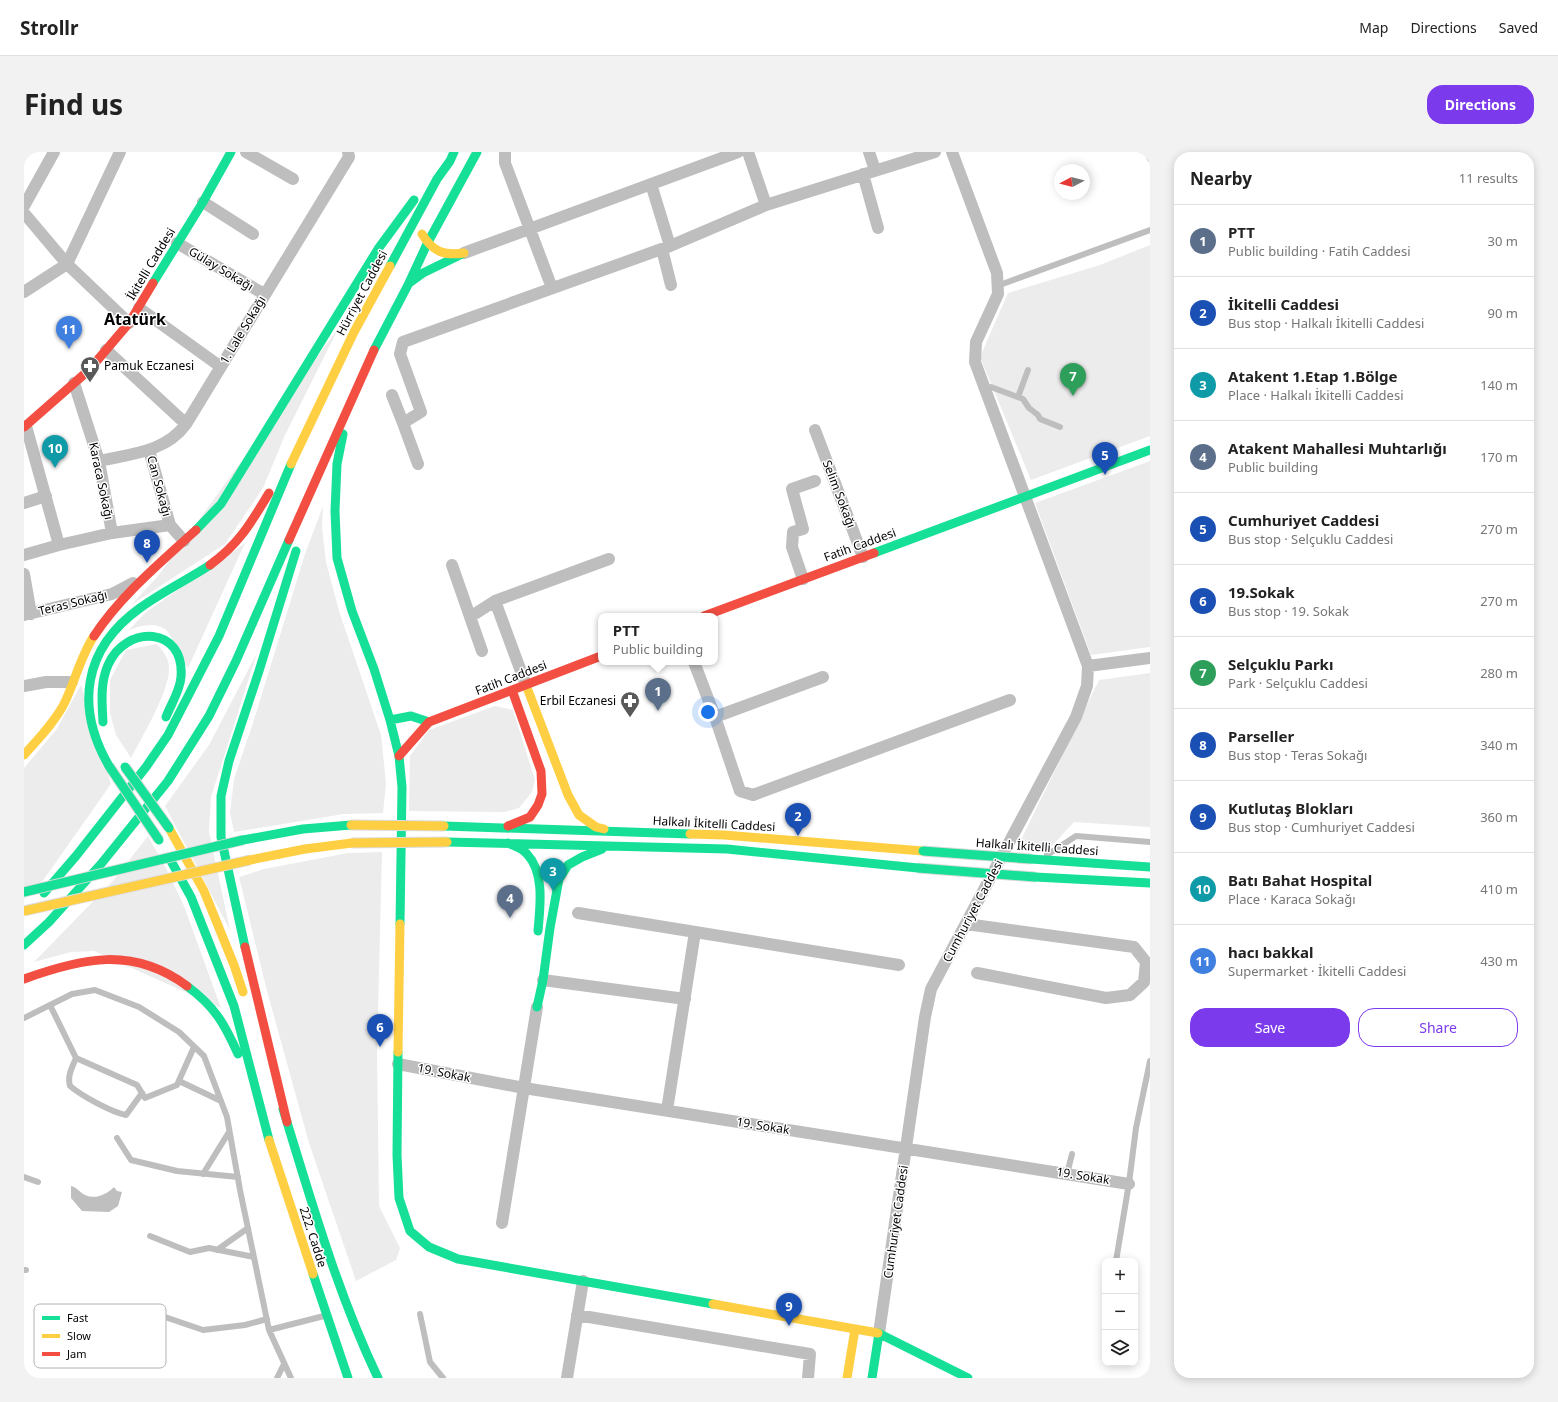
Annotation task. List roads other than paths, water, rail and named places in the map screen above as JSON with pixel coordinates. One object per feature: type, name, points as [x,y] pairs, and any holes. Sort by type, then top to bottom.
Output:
[{"type":"main road","name":"İkitelli Caddesi","points":[[25,427],[89,370],[129,323],[203,202],[231,152]]},
{"type":"main road","points":[[24,946],[49,922],[96,870],[159,793],[209,716],[236,661],[350,399],[383,331],[409,283],[427,244],[477,152]]},
{"type":"main road","points":[[451,155],[443,178],[424,213],[420,231],[427,244],[435,250],[449,255],[464,253]]},
{"type":"main road","points":[[25,754],[57,717],[65,702],[84,650],[102,624],[143,578],[206,521],[221,504],[378,248],[451,155]]},
{"type":"main road","name":"Hürriyet Caddesi","points":[[298,449],[354,332],[451,155]]},
{"type":"main road","points":[[442,215],[443,232]]},
{"type":"main road","points":[[450,243],[453,247],[464,253]]},
{"type":"main road","points":[[409,283],[423,273],[464,253]]},
{"type":"main road","points":[[350,399],[337,464],[335,511],[337,558],[352,610],[374,669],[390,720],[399,756],[402,795],[397,1155],[399,1198],[410,1231],[429,1247],[458,1259],[879,1333],[968,1378]]},
{"type":"main road","points":[[259,1103],[234,1006],[191,897],[159,840],[109,766],[99,748],[92,727],[88,685],[99,652],[113,632],[137,609],[195,574],[230,549],[239,540],[298,449]]},
{"type":"main road","points":[[24,915],[76,856],[146,767],[168,735],[219,636],[298,449]]},
{"type":"main road","name":"Fatih Caddesi","points":[[712,613],[1150,450]]},
{"type":"main road","points":[[287,1122],[245,949],[221,837],[221,796],[229,761],[259,671],[323,459]]},
{"type":"main road","points":[[106,730],[102,702],[103,680],[111,659],[120,646],[134,638],[145,635],[158,636],[168,641],[177,651],[181,662],[181,678],[146,767]]},
{"type":"main road","name":"Fatih Caddesi","points":[[429,722],[598,657]]},
{"type":"main road","points":[[526,685],[568,795],[579,815],[596,827],[612,832]]},
{"type":"main road","points":[[505,828],[530,817],[538,805],[542,794],[541,771],[512,690]]},
{"type":"main road","points":[[390,720],[411,716],[429,722],[399,756]]},
{"type":"main road","points":[[118,758],[169,828],[204,891],[234,965],[247,1002]]},
{"type":"main road","name":"Halkalı İkitelli Caddesi","points":[[24,892],[243,840],[303,829],[351,825],[444,826],[724,835],[1150,867]]},
{"type":"main road","name":"Halkalı İkitelli Caddesi","points":[[24,911],[250,860],[305,849],[352,843],[507,843],[727,850],[918,868],[1035,877],[1150,883]]},
{"type":"main road","points":[[507,843],[527,854],[536,868],[539,883],[540,910],[538,938]]},
{"type":"main road","points":[[537,1007],[543,980],[550,928],[559,879],[568,865],[582,857],[611,846]]},
{"type":"main road","points":[[24,979],[61,966],[86,960],[115,959],[138,963],[158,970],[188,986],[212,1007],[234,1046],[259,1103]]},
{"type":"main road","points":[[536,960],[537,1007]]},
{"type":"main road","points":[[254,1025],[287,1122]]},
{"type":"main road","name":"222. Cadde","points":[[259,1103],[272,1151],[348,1378]]},
{"type":"main road","name":"222. Cadde","points":[[287,1122],[330,1260],[366,1353],[378,1378]]},
{"type":"main road","points":[[847,1378],[856,1329]]},
{"type":"main road","points":[[872,1378],[879,1333]]},
{"type":"street","points":[[24,206],[54,152]]},
{"type":"street","points":[[24,292],[67,264],[120,152]]},
{"type":"street","points":[[246,152],[293,180]]},
{"type":"street","name":"1. Lale Sokağı","points":[[99,461],[149,450],[166,443],[179,434],[349,157],[348,152]]},
{"type":"street","points":[[505,152],[505,163],[552,288]]},
{"type":"street","points":[[464,253],[738,152]]},
{"type":"street","points":[[748,152],[766,205]]},
{"type":"street","points":[[869,152],[875,170]]},
{"type":"street","points":[[403,423],[421,412],[400,354],[403,342],[666,248],[766,205],[936,152]]},
{"type":"street","name":"Cumhuriyet Caddesi","points":[[879,1333],[925,1017],[931,989],[1076,717],[1088,686],[1088,666],[975,362],[976,342],[998,294],[997,273],[952,152]]},
{"type":"street","points":[[863,174],[878,228]]},
{"type":"street","points":[[651,184],[666,248],[671,285]]},
{"type":"street","points":[[203,202],[253,234]]},
{"type":"street","points":[[24,213],[67,264],[129,323]]},
{"type":"street","name":"Gülay Sokağı","points":[[177,243],[264,294]]},
{"type":"street","points":[[139,308],[221,366]]},
{"type":"street","points":[[106,350],[186,424]]},
{"type":"street","name":"Karaca Sokağı","points":[[74,383],[99,461],[112,533]]},
{"type":"street","points":[[392,394],[418,464]]},
{"type":"street","points":[[25,427],[59,545]]},
{"type":"street","name":"Selim Sokağı","points":[[815,430],[863,557]]},
{"type":"street","name":"Can Sokağı","points":[[149,450],[170,525],[184,541]]},
{"type":"street","points":[[803,579],[792,546],[793,532],[803,529],[792,489],[815,481]]},
{"type":"street","points":[[24,503],[46,496]]},
{"type":"street","points":[[24,556],[59,545],[112,533],[170,525]]},
{"type":"street","points":[[470,617],[495,601],[609,559]]},
{"type":"street","points":[[452,565],[482,651]]},
{"type":"street","points":[[24,574],[27,614]]},
{"type":"street","name":"Teras Sokağı","points":[[27,614],[112,594],[143,578]]},
{"type":"street","points":[[495,601],[526,685]]},
{"type":"street","points":[[1088,666],[1150,658]]},
{"type":"street","points":[[695,665],[715,717],[740,791],[753,795],[1010,700]]},
{"type":"street","points":[[715,717],[823,677]]},
{"type":"street","points":[[24,686],[46,682],[72,682]]},
{"type":"street","points":[[578,913],[899,965]]},
{"type":"street","points":[[966,924],[1134,948],[1146,962],[1144,982],[1130,995],[1106,998],[977,973]]},
{"type":"street","points":[[667,1110],[695,932]]},
{"type":"street","points":[[543,980],[685,999]]},
{"type":"street","points":[[502,1223],[537,1007]]},
{"type":"street","name":"19. Sokak","points":[[398,1064],[524,1088],[1129,1184]]},
{"type":"street","points":[[567,1378],[583,1281]]},
{"type":"street","points":[[577,1315],[810,1354],[808,1378]]},
{"type":"lane","points":[[1147,152],[1150,159]]},
{"type":"lane","points":[[997,286],[1150,230]]},
{"type":"lane","points":[[1018,396],[1028,370]]},
{"type":"lane","points":[[985,389],[991,387],[1018,396],[1023,399],[1029,408],[1038,415],[1040,419],[1060,427]]},
{"type":"lane","points":[[1036,859],[1076,836],[1150,842]]},
{"type":"lane","points":[[24,1018],[72,994],[95,990],[139,1007],[179,1032],[204,1056],[227,1117],[269,1330],[290,1378]]},
{"type":"lane","points":[[50,1005],[76,1058],[137,1085],[145,1098],[178,1085],[194,1047]]},
{"type":"lane","points":[[76,1058],[69,1075],[70,1086],[108,1109],[116,1113],[126,1115],[142,1093]]},
{"type":"lane","points":[[1117,1258],[1129,1184],[1136,1128],[1150,1061]]},
{"type":"lane","points":[[179,1081],[221,1101]]},
{"type":"lane","points":[[203,1174],[230,1132]]},
{"type":"lane","points":[[118,1138],[131,1160],[177,1171],[238,1177]]},
{"type":"lane","points":[[1067,1174],[1072,1154]]},
{"type":"lane","points":[[24,1177],[38,1182]]},
{"type":"lane","points":[[217,1250],[248,1228]]},
{"type":"lane","points":[[150,1236],[190,1252],[209,1248],[254,1257]]},
{"type":"lane","points":[[420,1314],[430,1362],[443,1378]]},
{"type":"lane","points":[[269,1330],[327,1315]]},
{"type":"lane","points":[[166,1317],[203,1330],[244,1325],[267,1319]]},
{"type":"lane","points":[[277,1378],[284,1364]]},
{"type":"place","name":"hacı bakkal","points":[[69,349]]},
{"type":"place","name":"Pamuk Eczanesi","points":[[90,383]]},
{"type":"place","name":"Selçuklu Parkı","points":[[1073,396]]},
{"type":"place","name":"Batı Bahat Hospital","points":[[55,468]]},
{"type":"place","name":"Cumhuriyet Caddesi","points":[[1105,475]]},
{"type":"place","name":"Parseller","points":[[147,563]]},
{"type":"place","name":"PTT","points":[[658,711]]},
{"type":"place","name":"Erbil Eczanesi","points":[[630,718]]},
{"type":"place","name":"İkitelli Caddesi","points":[[798,836]]},
{"type":"place","name":"Atakent 1.Etap 1.Bölge","points":[[553,891]]},
{"type":"place","name":"Atakent Mahallesi Muhtarlığı","points":[[510,918]]},
{"type":"place","name":"19.Sokak","points":[[380,1047]]},
{"type":"place","name":"Kutlutaş Blokları","points":[[789,1326]]},
{"type":"district","name":"Atatürk","points":[[135,319]]}]
